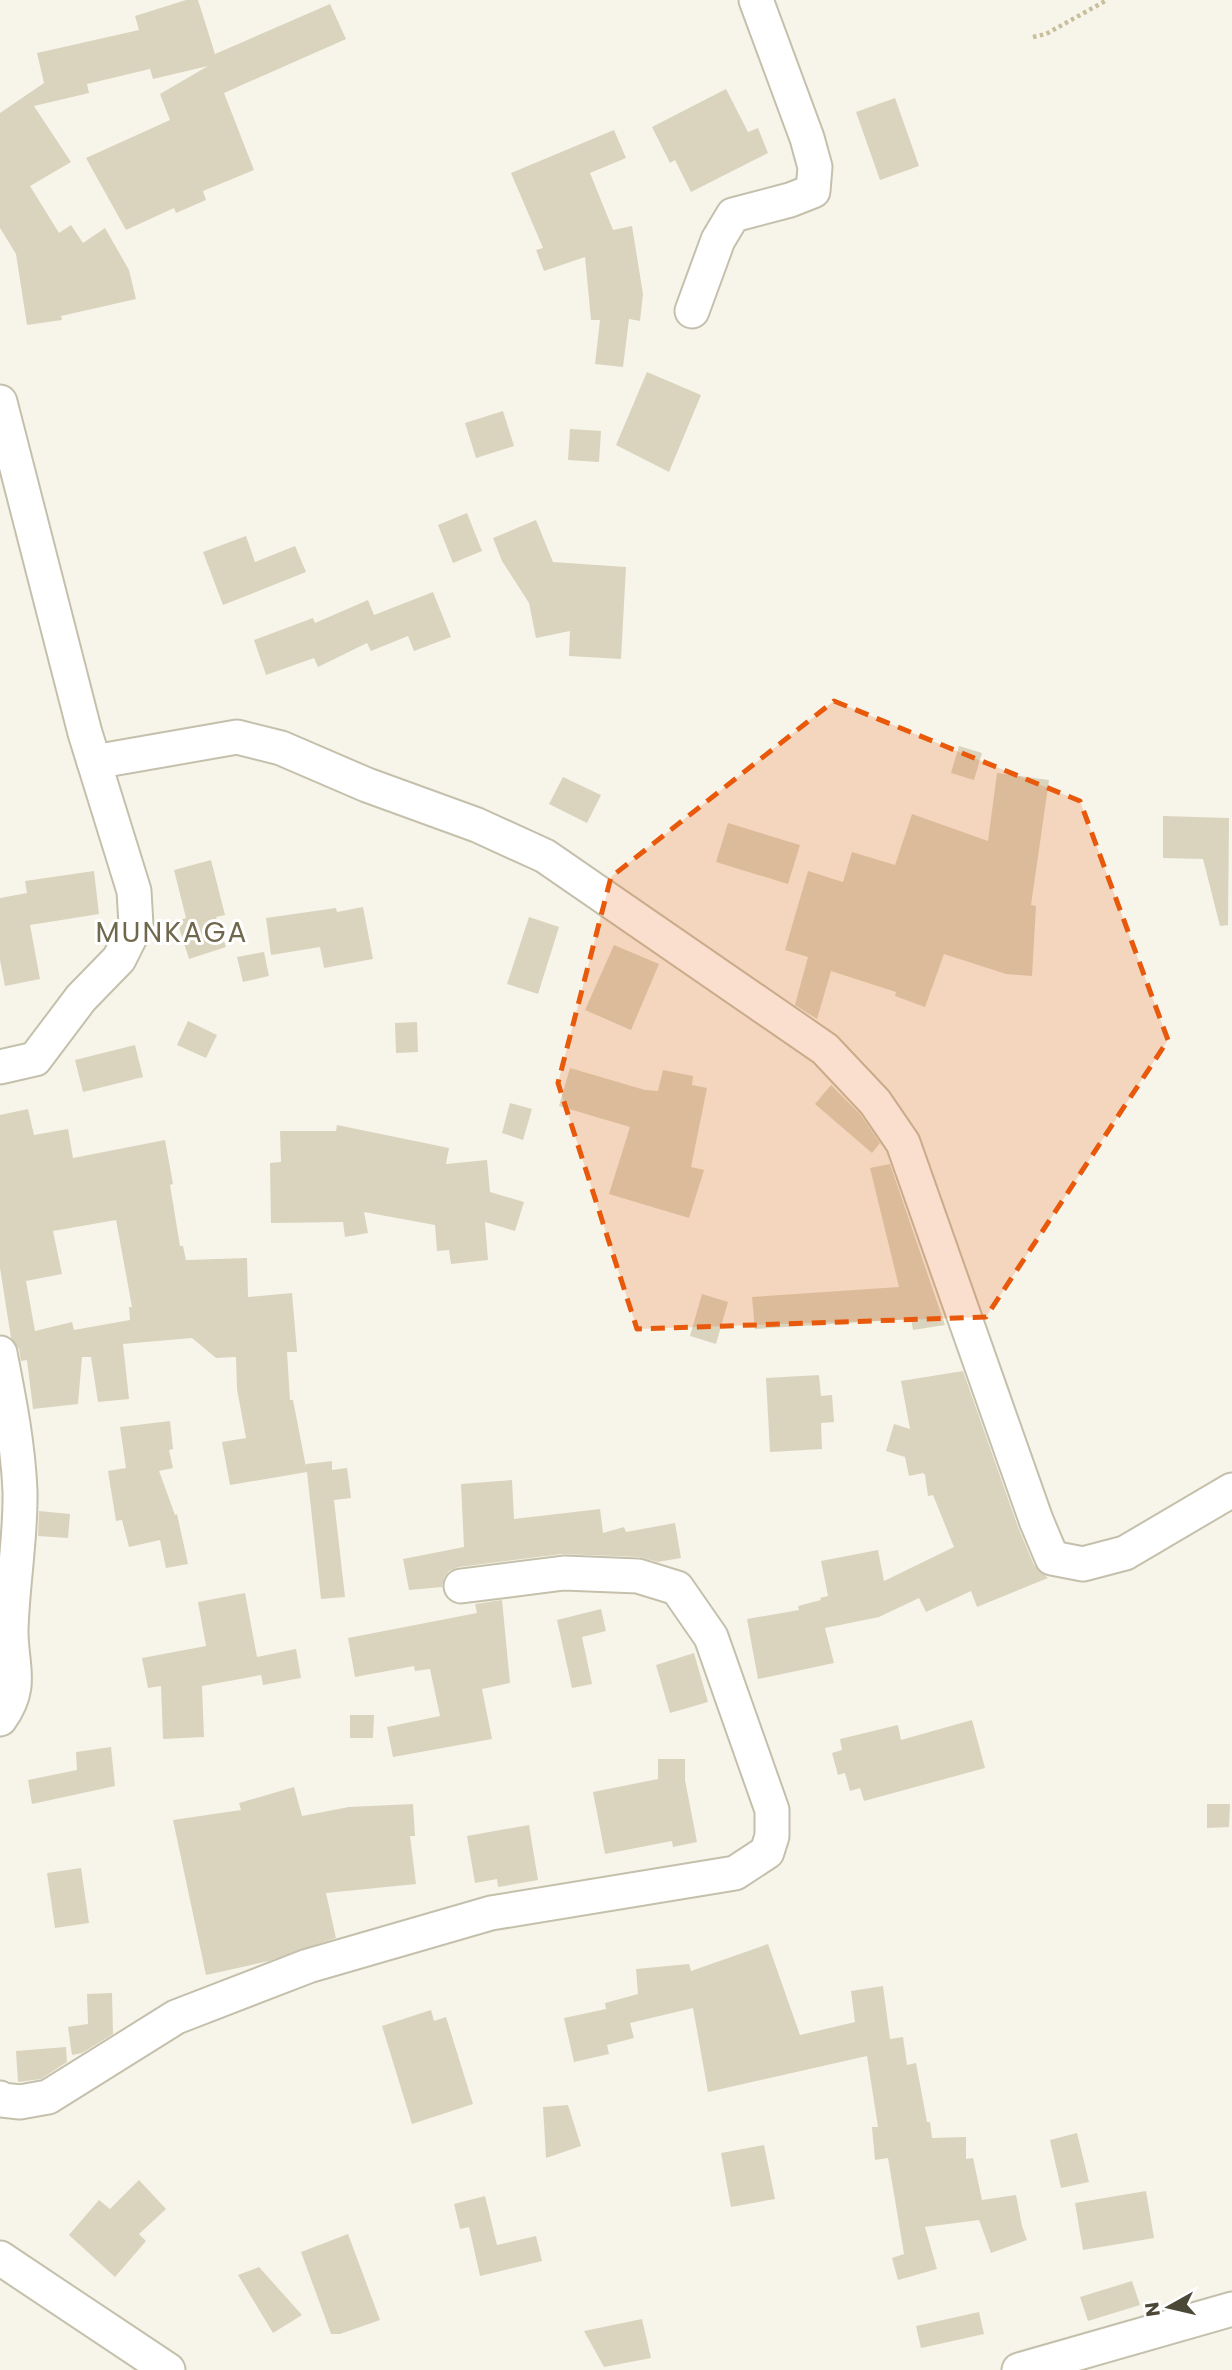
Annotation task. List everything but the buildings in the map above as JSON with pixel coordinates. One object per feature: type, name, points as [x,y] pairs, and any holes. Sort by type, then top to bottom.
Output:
[{"type":"street","points":[[692,312],[718,240],[733,215],[813,191],[815,167],[807,138],[757,0]]},
{"type":"street","points":[[0,402],[94,762],[135,891],[136,925],[119,960],[81,998],[35,1059],[0,1067]]},
{"type":"street","points":[[94,762],[237,737],[281,748],[367,785],[477,825],[545,856],[825,1049],[875,1102],[903,1143],[1036,1520],[1052,1558],[1083,1564],[1125,1553],[1232,1490]]},
{"type":"street","points":[[0,1353],[15,1430],[20,1493],[11,1634],[16,1679],[8,1707],[0,1719]]},
{"type":"street","points":[[0,2098],[20,2102],[48,2097],[176,2017],[308,1966],[491,1913],[735,1873],[767,1852],[772,1836],[772,1810],[711,1637],[677,1588],[638,1576],[564,1573],[461,1586]]},
{"type":"street","points":[[0,2258],[169,2370]]},
{"type":"street","points":[[1020,2370],[1232,2309]]},
{"type":"path","points":[[1033,37],[1046,34],[1107,0]]},
{"type":"highlighted area","points":[[834,701],[1080,801],[1168,1040],[986,1317],[637,1329],[558,1083],[611,877]]},
{"type":"district","name":"MUNKAGA","points":[[172,932]]}]
